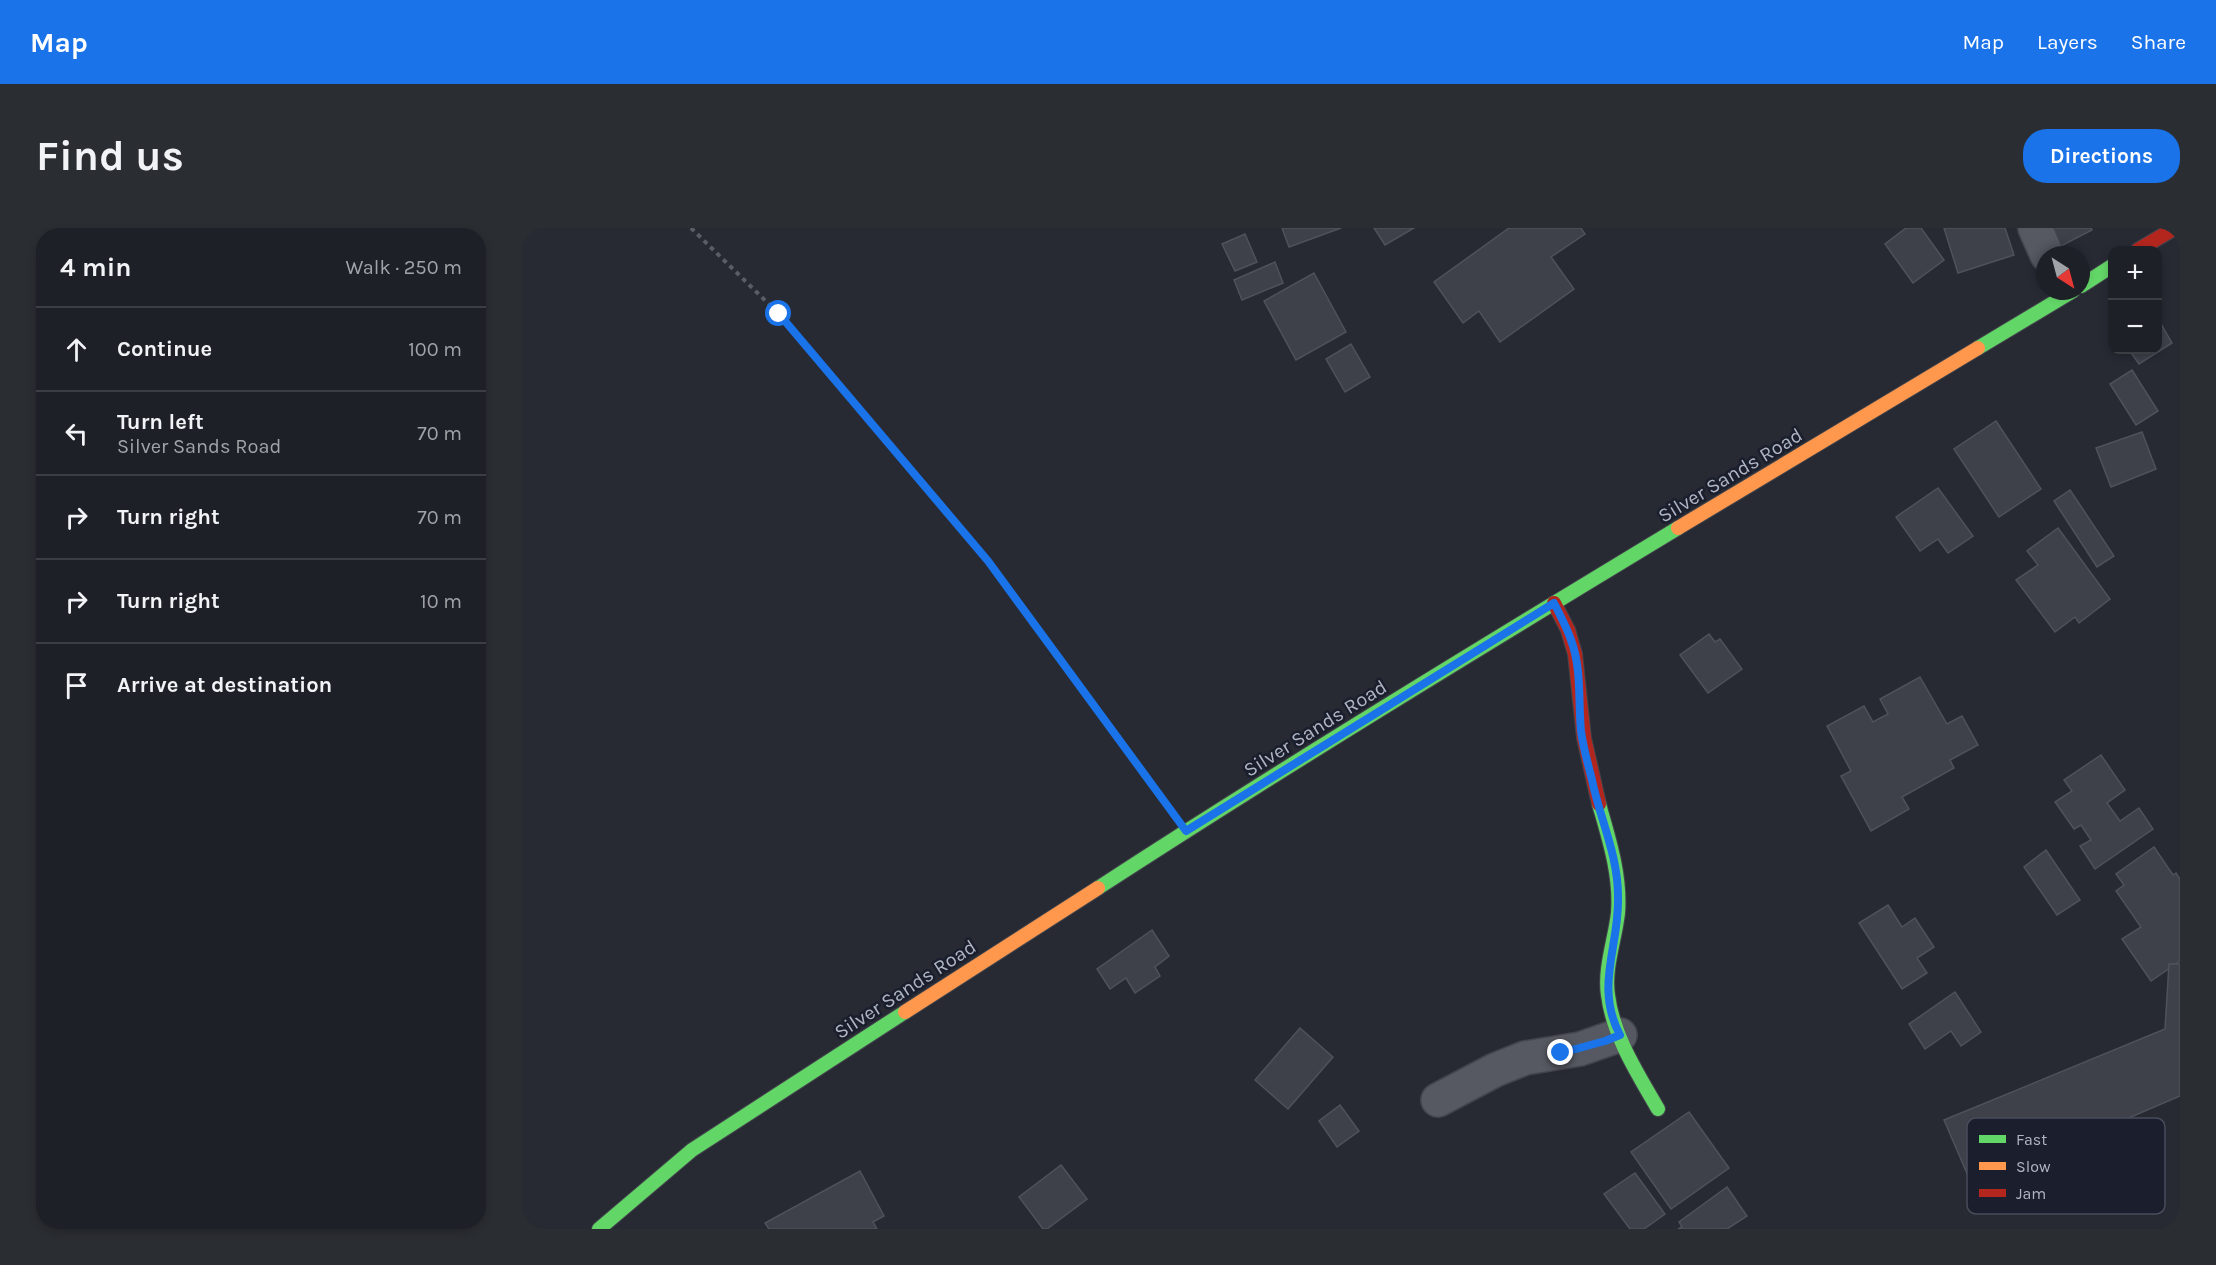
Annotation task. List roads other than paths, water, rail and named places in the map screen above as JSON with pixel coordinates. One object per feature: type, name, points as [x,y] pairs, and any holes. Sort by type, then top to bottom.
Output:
[{"type":"street","points":[[2035,228],[2043,246]]},
{"type":"street","points":[[2145,246],[2175,228]]},
{"type":"street","name":"Silver Sands Road","points":[[2090,279],[2108,268]]},
{"type":"street","name":"Silver Sands Road","points":[[599,1229],[692,1150],[1186,831],[1554,603],[2055,300]]},
{"type":"street","points":[[1554,603],[1572,641],[1581,692],[1581,731],[1593,789],[1614,857],[1618,896],[1614,944],[1607,981],[1610,1003],[1633,1066],[1658,1109]]},
{"type":"street","points":[[1438,1100],[1494,1070],[1525,1058],[1580,1049],[1620,1035]]}]
